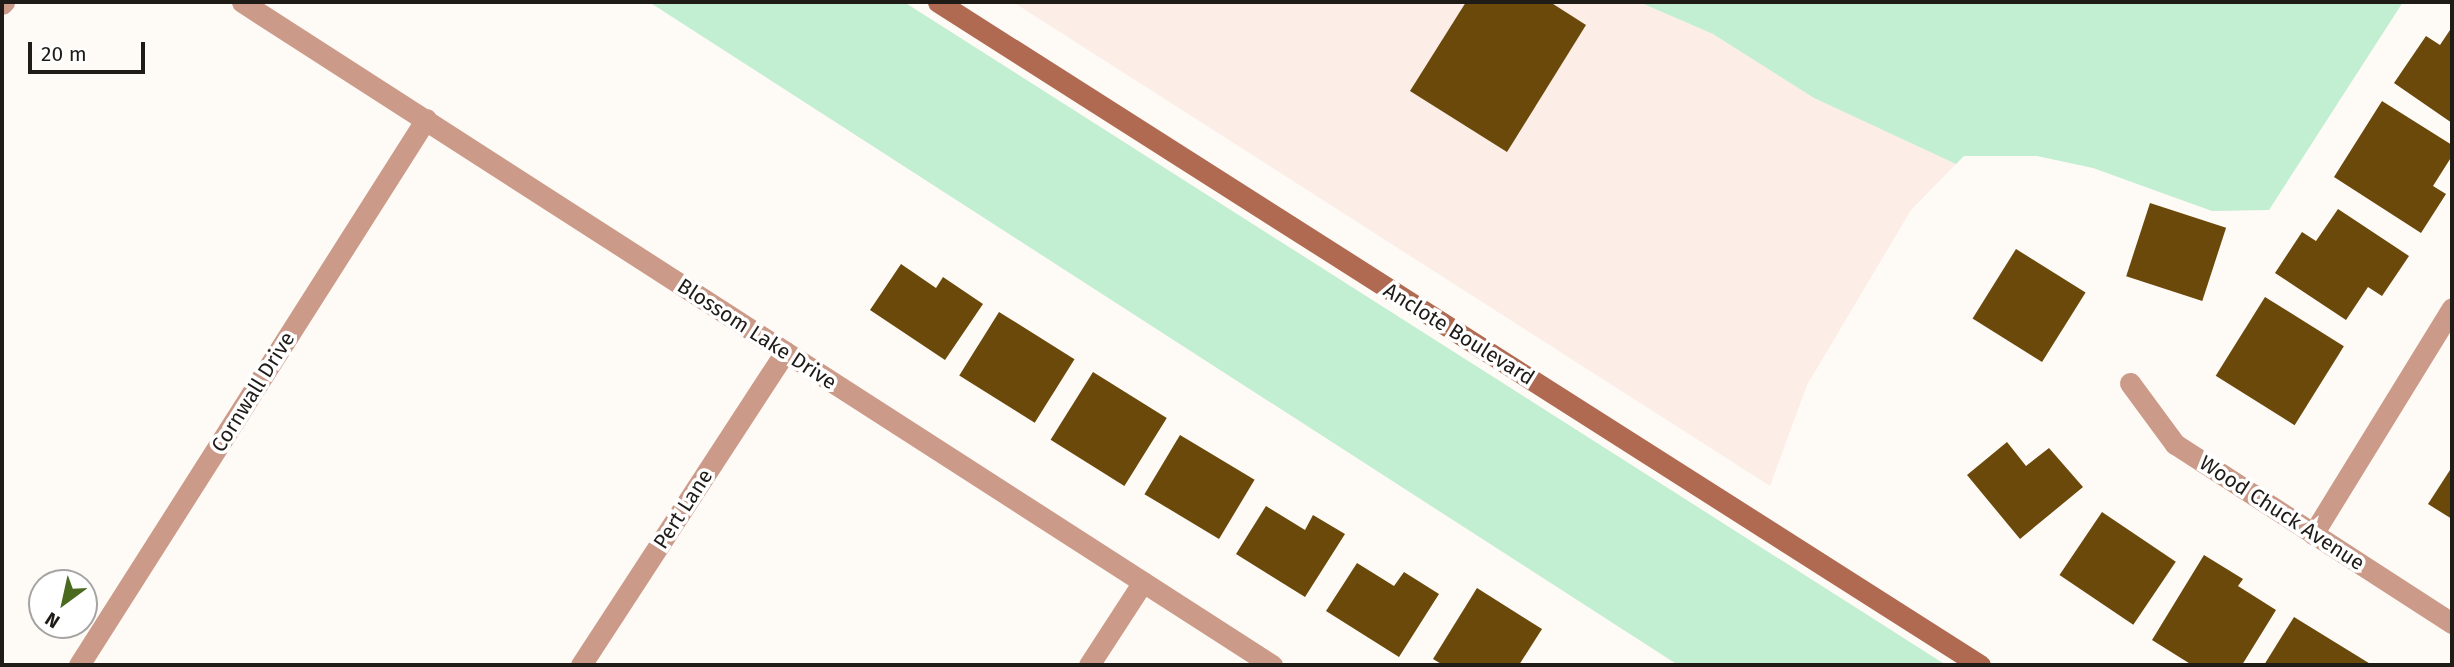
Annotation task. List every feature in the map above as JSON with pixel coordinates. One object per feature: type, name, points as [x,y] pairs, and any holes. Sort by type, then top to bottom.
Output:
[{"type":"street","name":"Blossom Lake Drive","points":[[242,2],[1272,665]]},
{"type":"street","name":"Anclote Boulevard","points":[[938,2],[1980,665]]},
{"type":"street","name":"Cornwall Drive","points":[[79,665],[426,120]]},
{"type":"street","points":[[2313,534],[2452,308]]},
{"type":"street","name":"Pert Lane","points":[[581,665],[785,352]]},
{"type":"street","name":"Wood Chuck Avenue","points":[[2130,383],[2175,444],[2452,623]]},
{"type":"street","points":[[1089,665],[1143,582]]},
{"type":"shaded area","points":[[1013,2],[1639,2],[1713,34],[1814,98],[1956,164],[1911,210],[1807,385],[1770,486]]},
{"type":"green space","points":[[649,2],[904,2],[1946,665],[1678,665]]},
{"type":"green space","points":[[1639,2],[2403,2],[2269,210],[2212,211],[2093,168],[2037,156],[1964,156],[1956,164],[1814,98],[1713,34]]},
{"type":"building","points":[[1466,2],[1550,2],[1586,25],[1507,152],[1410,91]]},
{"type":"building","points":[[2452,27],[2452,123],[2394,83],[2426,36],[2440,45]]},
{"type":"building","points":[[2382,101],[2452,145],[2452,156],[2433,186],[2446,194],[2421,233],[2334,177]]},
{"type":"building","points":[[2150,203],[2226,228],[2202,301],[2126,276]]},
{"type":"building","points":[[2338,209],[2409,256],[2382,296],[2368,287],[2346,320],[2275,273],[2302,232],[2316,241]]},
{"type":"building","points":[[2016,249],[2086,292],[2042,362],[1973,319]]},
{"type":"building","points":[[901,264],[936,288],[943,277],[983,304],[945,360],[870,310]]},
{"type":"building","points":[[2265,297],[2344,346],[2295,425],[2216,376]]},
{"type":"building","points":[[999,312],[1074,359],[1035,423],[959,376]]},
{"type":"building","points":[[1093,372],[1167,418],[1124,486],[1051,440]]},
{"type":"building","points":[[1180,435],[1255,480],[1219,539],[1144,494]]},
{"type":"building","points":[[2007,442],[2026,466],[2049,448],[2083,487],[2020,539],[1967,475]]},
{"type":"building","points":[[2452,467],[2452,519],[2428,504]]},
{"type":"building","points":[[1266,506],[1305,530],[1313,515],[1345,534],[1305,597],[1236,554]]},
{"type":"building","points":[[2102,512],[2176,562],[2133,625],[2060,575]]},
{"type":"building","points":[[2204,555],[2243,579],[2238,586],[2276,610],[2242,665],[2192,665],[2152,640]]},
{"type":"building","points":[[1357,563],[1394,586],[1404,572],[1439,594],[1399,657],[1326,611]]},
{"type":"building","points":[[1477,588],[1542,629],[1519,665],[1443,665],[1433,659]]},
{"type":"building","points":[[2294,617],[2372,665],[2264,665]]}]
